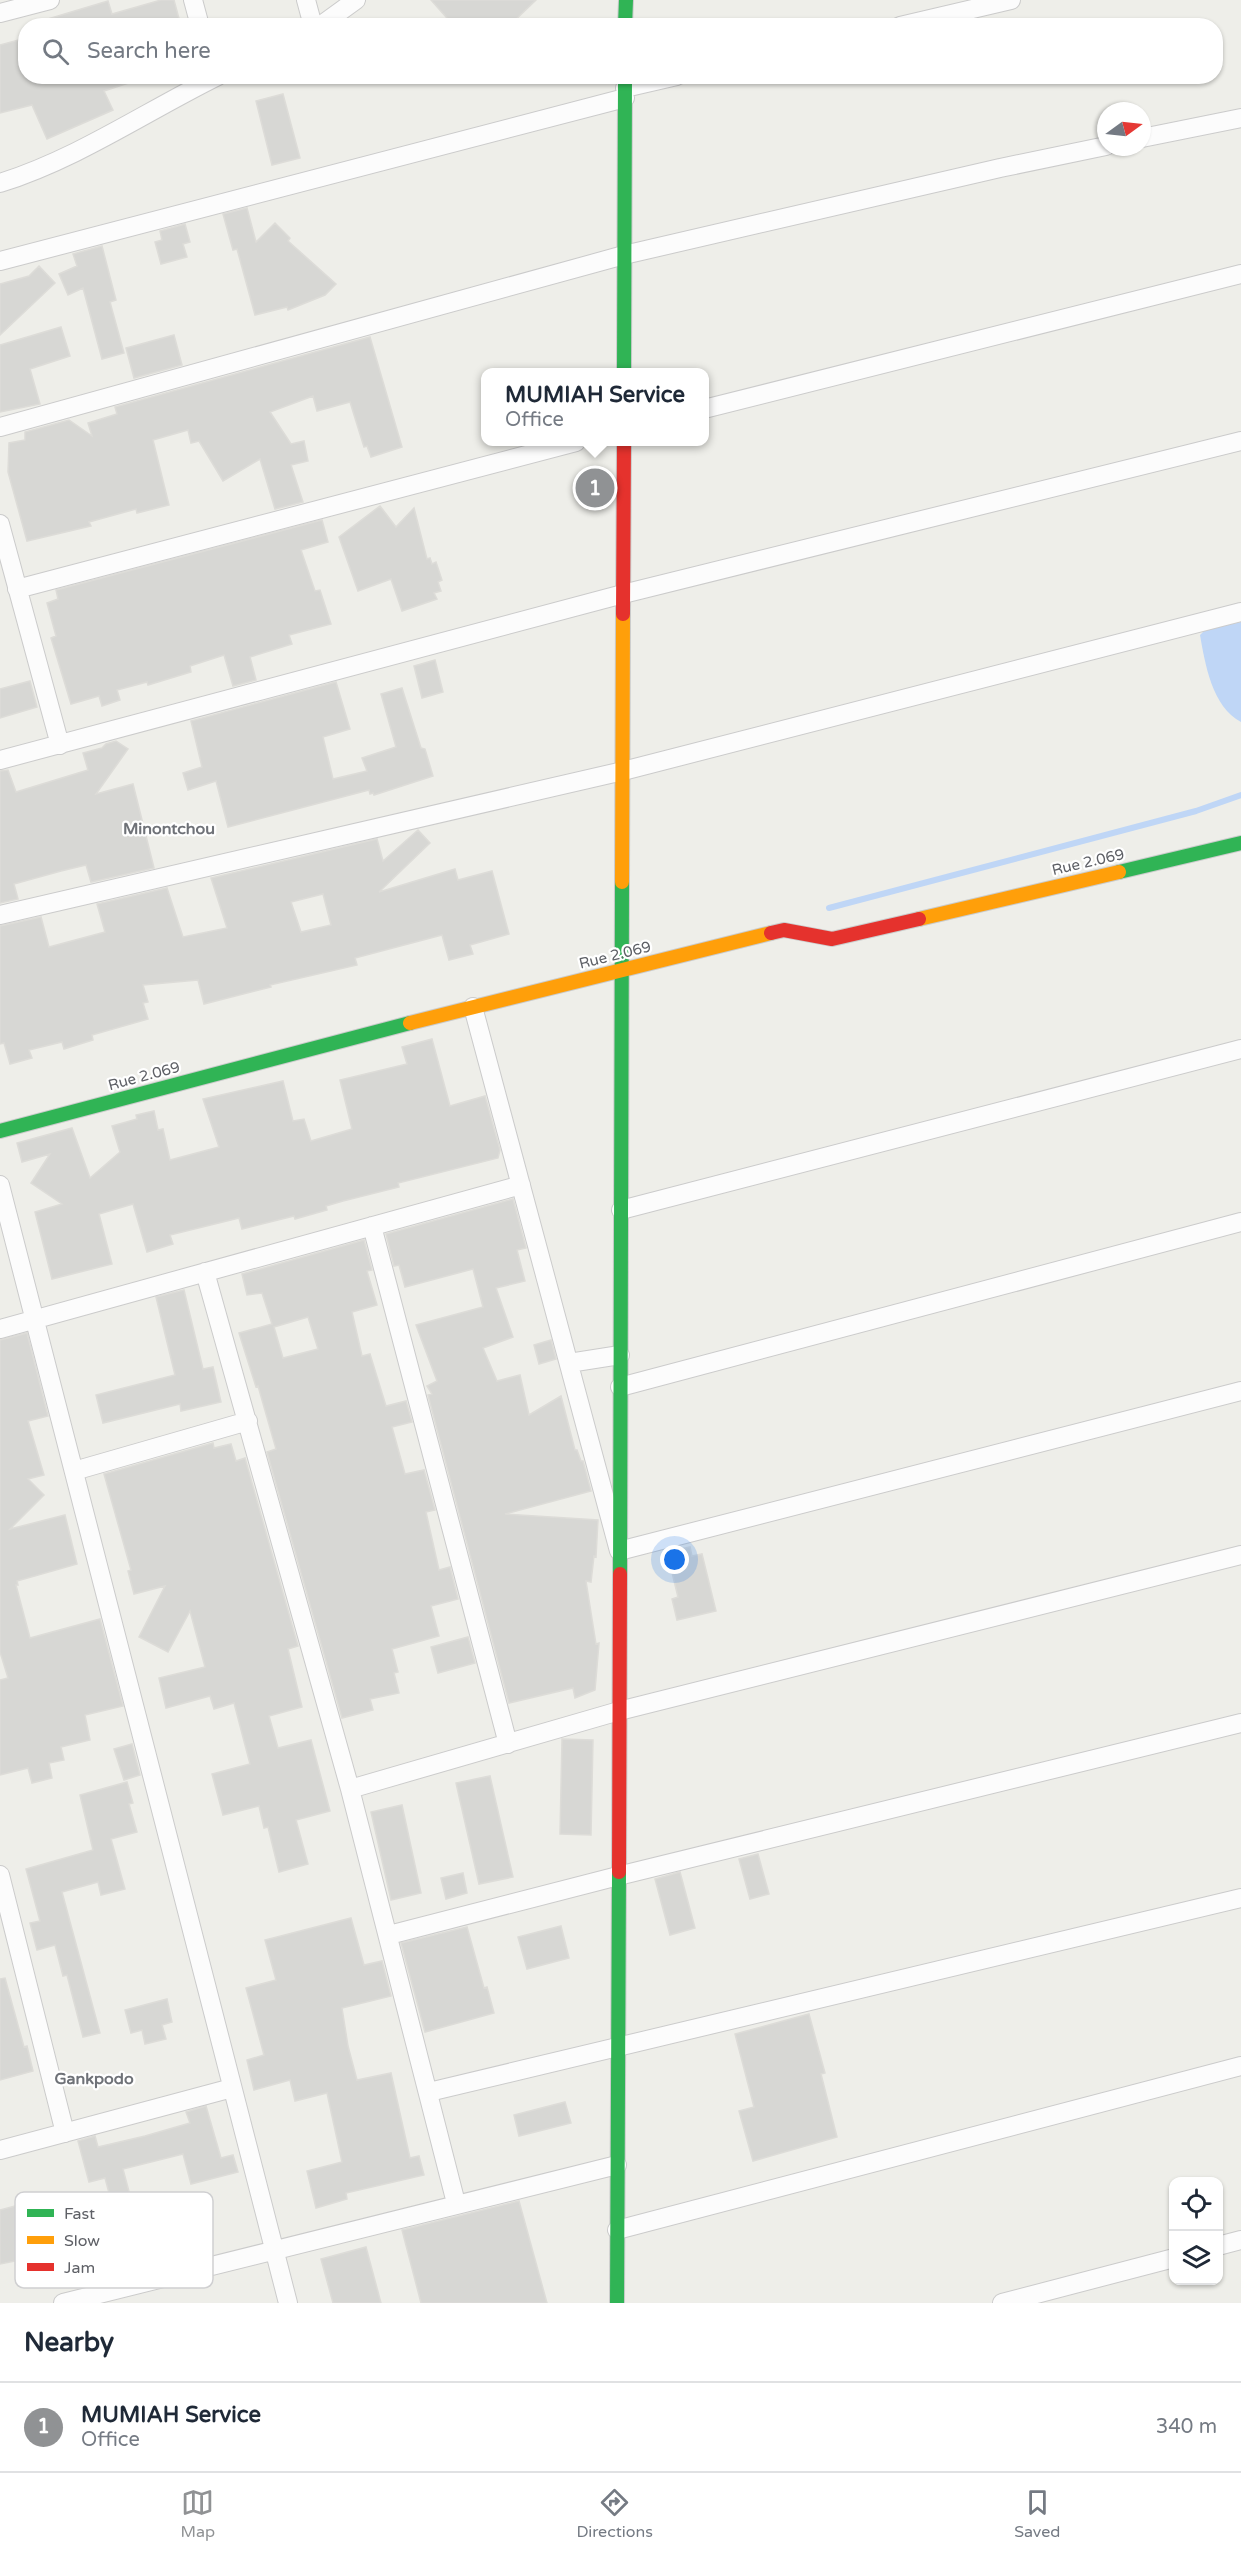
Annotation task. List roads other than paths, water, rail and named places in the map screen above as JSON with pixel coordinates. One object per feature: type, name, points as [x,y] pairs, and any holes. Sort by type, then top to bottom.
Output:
[{"type":"street","points":[[0,13],[21,4],[50,0]]},
{"type":"street","points":[[193,0],[198,18]]},
{"type":"street","points":[[306,0],[312,18]]},
{"type":"street","points":[[331,18],[356,0]]},
{"type":"street","points":[[626,0],[626,18]]},
{"type":"street","points":[[934,18],[1011,0]]},
{"type":"street","points":[[0,183],[48,165],[202,84]]},
{"type":"street","points":[[0,261],[642,84]]},
{"type":"street","points":[[624,368],[625,88]]},
{"type":"street","points":[[1151,136],[1241,118]]},
{"type":"street","points":[[0,427],[624,255],[988,170],[1097,148]]},
{"type":"street","points":[[709,408],[1241,274]]},
{"type":"street","points":[[0,760],[623,594],[1241,441]]},
{"type":"street","points":[[17,589],[557,446]]},
{"type":"street","points":[[617,2303],[624,446]]},
{"type":"street","points":[[0,524],[60,745]]},
{"type":"street","points":[[0,915],[623,771],[1241,612]]},
{"type":"street","name":"Rue 2.069","points":[[0,1131],[784,930],[832,939],[1241,843]]},
{"type":"street","points":[[473,1008],[620,1551]]},
{"type":"street","points":[[621,1210],[1241,1049]]},
{"type":"street","points":[[0,1185],[288,2303]]},
{"type":"street","points":[[0,1329],[521,1185]]},
{"type":"street","points":[[620,1387],[1241,1222]]},
{"type":"street","points":[[372,1226],[508,1744]]},
{"type":"street","points":[[205,1272],[350,1789],[456,2204]]},
{"type":"street","points":[[569,1364],[620,1355]]},
{"type":"street","points":[[620,1551],[1241,1391]]},
{"type":"street","points":[[74,1471],[248,1421]]},
{"type":"street","points":[[350,1789],[619,1712],[1241,1555]]},
{"type":"street","points":[[389,1935],[1241,1722]]},
{"type":"street","points":[[0,1875],[65,2133]]},
{"type":"street","points":[[429,2092],[1241,1898]]},
{"type":"street","points":[[617,2230],[1241,2066]]},
{"type":"street","points":[[0,2150],[232,2088]]},
{"type":"street","points":[[213,2265],[617,2165]]},
{"type":"street","points":[[1223,2245],[1241,2240]]},
{"type":"street","points":[[1002,2303],[1169,2259]]},
{"type":"street","points":[[63,2303],[122,2288]]},
{"type":"water","points":[[1241,622],[1241,722],[1223,706],[1217,695],[1208,671],[1200,635],[1205,630]]},
{"type":"waterway","points":[[829,908],[1196,811],[1241,795]]},
{"type":"place","name":"MUMIAH Service","points":[[595,488]]},
{"type":"district","name":"Minontchou","points":[[169,829]]},
{"type":"district","name":"Gankpodo","points":[[94,2079]]}]
